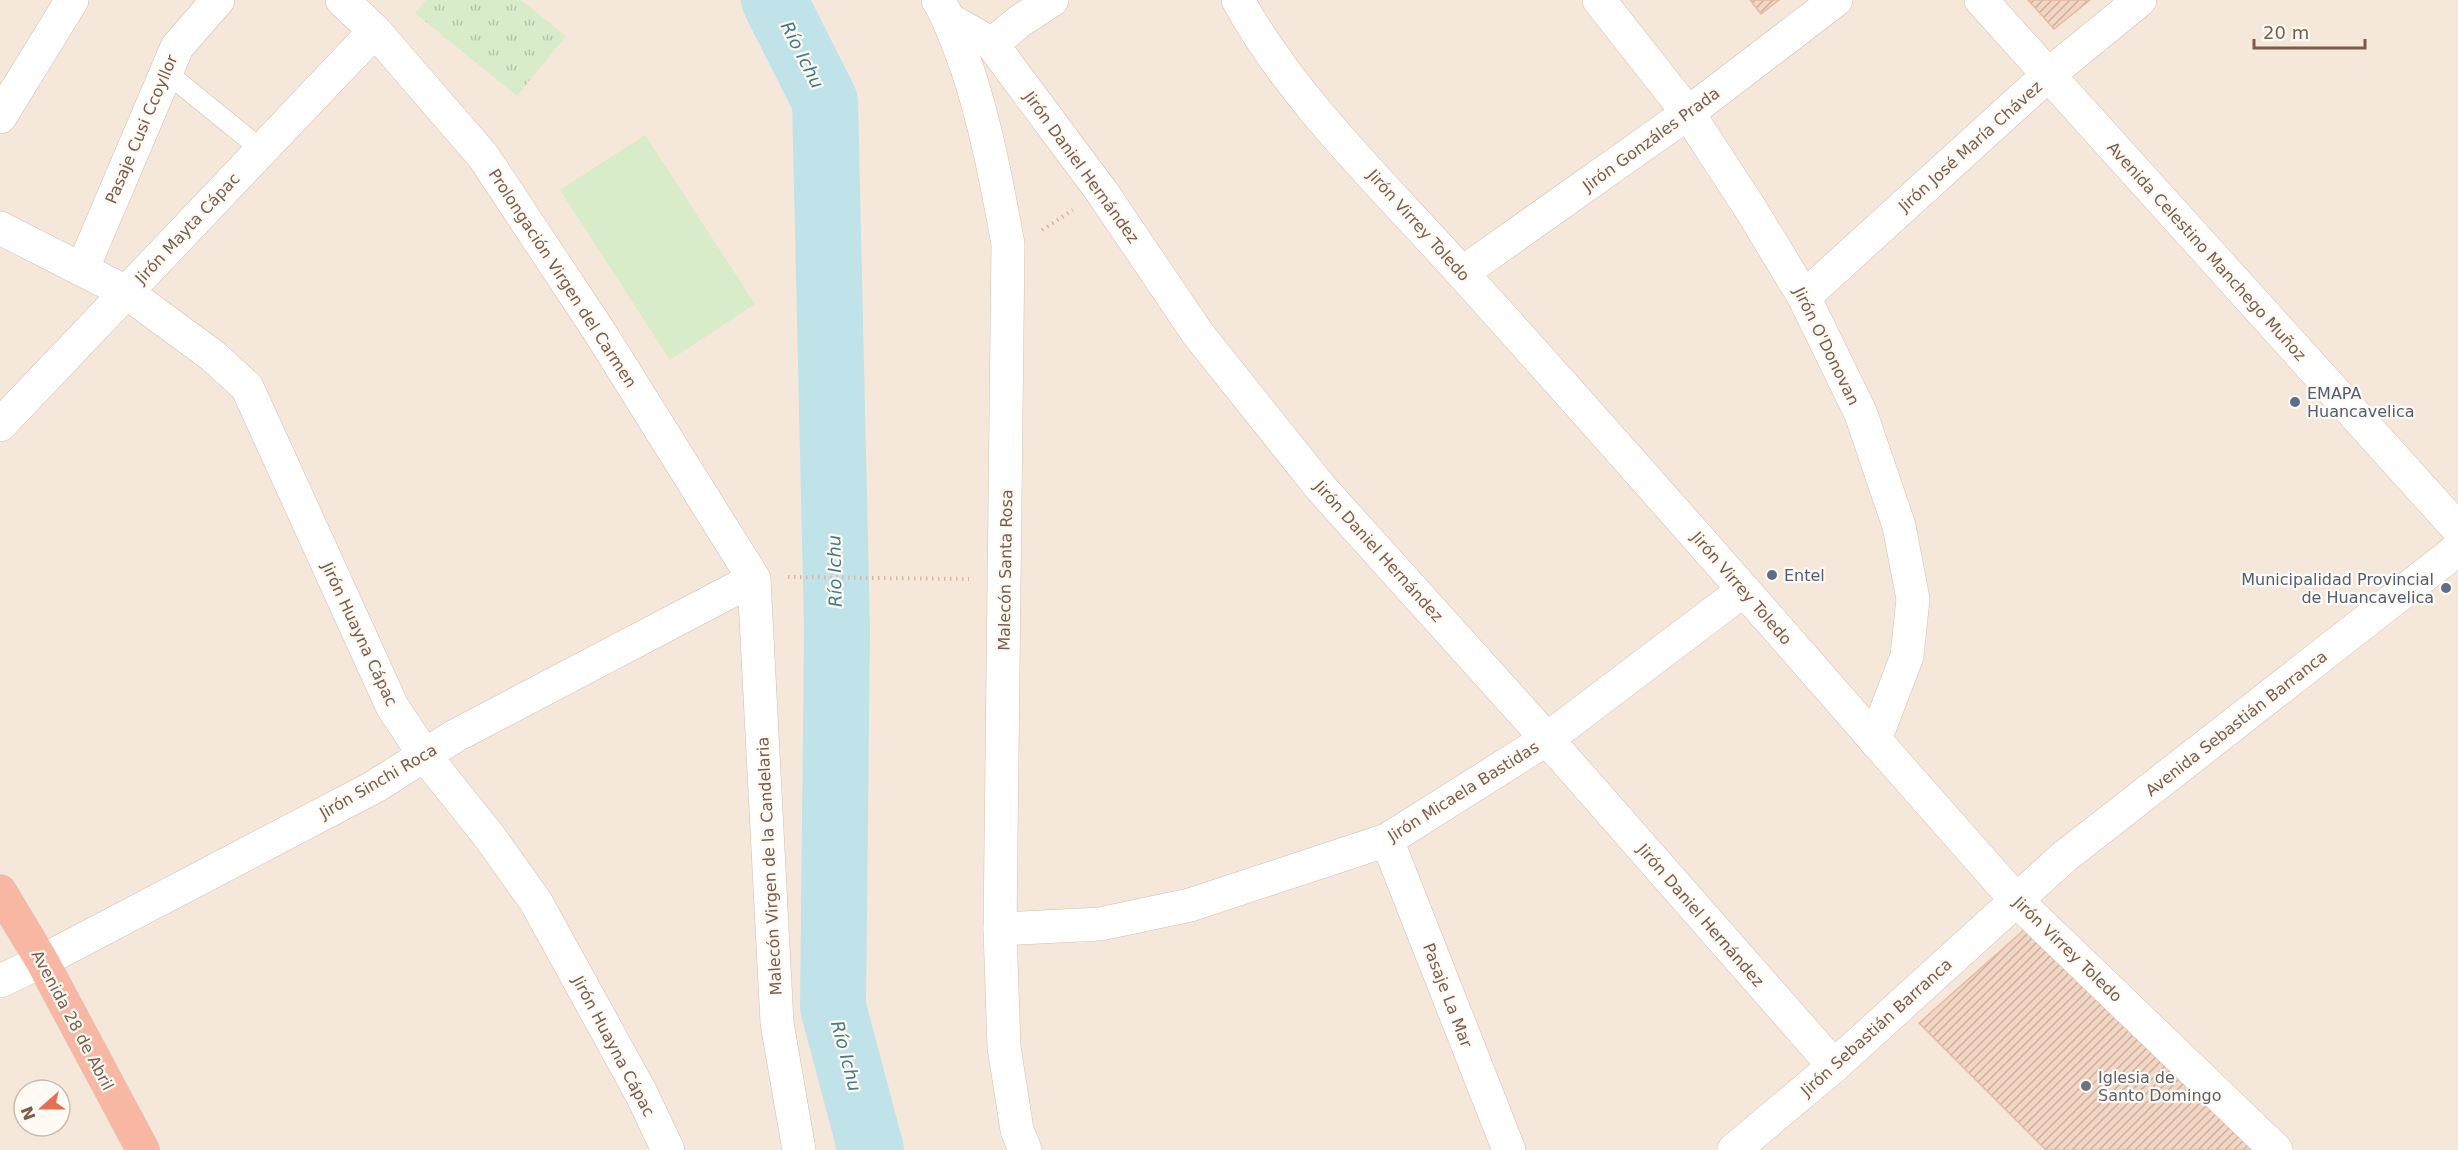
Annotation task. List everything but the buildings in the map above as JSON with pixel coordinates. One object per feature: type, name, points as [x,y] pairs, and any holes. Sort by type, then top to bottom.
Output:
[{"type":"highway","name":"Avenida 28 de Abril","points":[[0,891],[42,961],[143,1150]]},
{"type":"street","points":[[0,117],[72,0]]},
{"type":"street","name":"Pasaje Cusi Ccoyllor","points":[[82,270],[177,47],[218,0]]},
{"type":"street","name":"Prolongación Virgen del Carmen","points":[[342,0],[375,31],[483,156],[598,331],[768,578]]},
{"type":"street","points":[[992,44],[1020,21],[1052,0]]},
{"type":"street","name":"Jirón Virrey Toledo","points":[[1238,0],[1255,33],[1324,120],[1744,590],[2017,901],[2276,1150]]},
{"type":"street","name":"Jirón O'Donovan","points":[[1599,0],[1689,113],[1804,297],[1860,414],[1899,526],[1913,599],[1907,656],[1875,740]]},
{"type":"street","name":"Jirón Gonzáles Prada","points":[[1462,273],[1689,113],[1836,0]]},
{"type":"street","name":"Avenida Celestino Manchego Muñoz","points":[[1981,0],[2458,529]]},
{"type":"street","name":"Jirón José María Chávez","points":[[1804,297],[2049,75],[2140,0]]},
{"type":"street","name":"Jirón Daniel Hernández","points":[[944,10],[992,44],[1102,192],[1198,334],[1314,478],[1834,1066]]},
{"type":"street","name":"Malecón Santa Rosa","points":[[944,10],[978,103],[994,167],[1008,252],[1000,929],[1004,1047],[1017,1130],[1025,1150]]},
{"type":"street","name":"Jirón Mayta Cápac","points":[[0,425],[375,31]]},
{"type":"street","name":"Jirón Huayna Cápac","points":[[0,228],[126,292],[213,356],[247,387],[392,706],[425,756],[489,836],[536,902],[641,1093],[668,1150]]},
{"type":"street","name":"Avenida Sebastián Barranca","points":[[2017,901],[2064,857],[2458,549]]},
{"type":"street","name":"Jirón Sinchi Roca","points":[[0,981],[374,787],[455,736],[768,578]]},
{"type":"street","name":"Malecón Virgen de la Candelaria","points":[[768,578],[777,1023],[798,1150]]},
{"type":"street","name":"Jirón Micaela Bastidas","points":[[1000,929],[1100,924],[1190,905],[1387,840],[1547,739],[1744,590]]},
{"type":"street","name":"Pasaje La Mar","points":[[1387,840],[1509,1150]]},
{"type":"street","name":"Jirón Sebastián Barranca","points":[[1734,1150],[1834,1066],[2017,901]]},
{"type":"lane","points":[[166,72],[262,150]]},
{"type":"path","points":[[1008,252],[1102,192]]},
{"type":"path","points":[[768,578],[946,579]]},
{"type":"shaded area","points":[[0,0],[2458,0],[2458,1150],[0,1150]]},
{"type":"green space","points":[[426,0],[521,0],[566,36],[517,96],[415,13]]},
{"type":"green space","points":[[645,135],[755,304],[670,360],[560,190]]},
{"type":"waterway","name":"Río Ichu","points":[[774,0],[825,101],[837,630],[833,1007],[871,1150]]},
{"type":"place","name":"EMAPA Huancavelica","points":[[2295,402]]},
{"type":"place","name":"Entel","points":[[1772,575]]},
{"type":"place","name":"Municipalidad Provincial de Huancavelica","points":[[2446,588]]},
{"type":"place","name":"Iglesia de Santo Domingo","points":[[2086,1086]]}]
